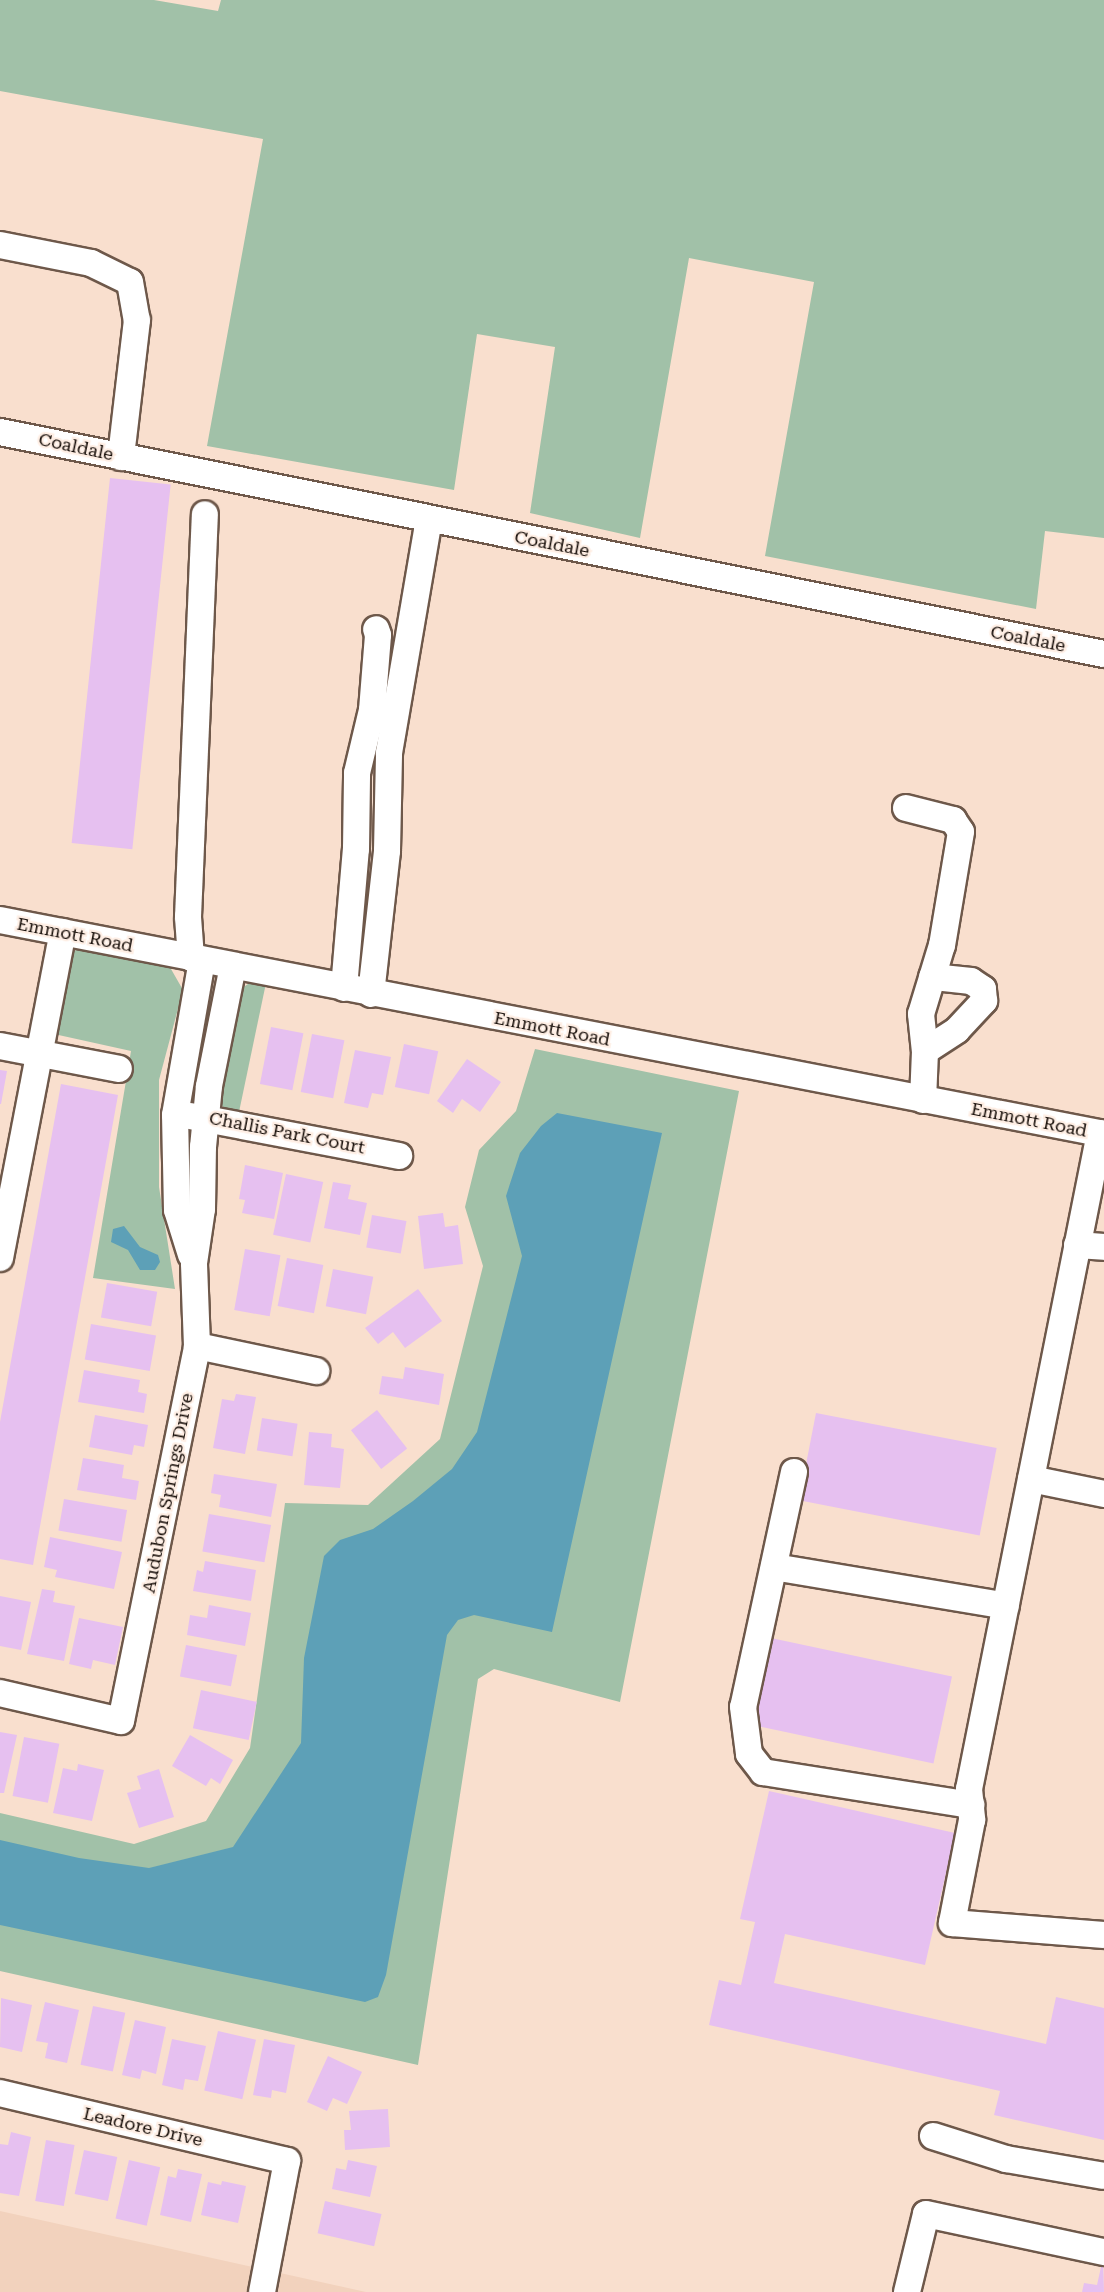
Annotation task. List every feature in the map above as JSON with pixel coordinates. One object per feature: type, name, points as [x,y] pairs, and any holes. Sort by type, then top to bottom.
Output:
[{"type":"street","points":[[0,245],[91,263],[130,282],[137,320],[121,457]]},
{"type":"street","name":"Coaldale","points":[[0,432],[1104,654]]},
{"type":"street","name":"Audubon Springs Drive","points":[[194,1263],[177,1210],[175,1115],[196,959],[188,917],[205,514]]},
{"type":"street","points":[[371,994],[387,851],[389,753],[429,520]]},
{"type":"street","points":[[344,988],[356,849],[357,773],[372,711],[378,634],[376,629]]},
{"type":"street","points":[[906,808],[953,820],[961,832],[932,977],[921,1014],[925,1051],[922,1100]]},
{"type":"street","name":"Emmott Road","points":[[0,920],[371,994],[1102,1134]]},
{"type":"street","points":[[0,1258],[63,932]]},
{"type":"street","name":"Audubon Springs Drive","points":[[0,1693],[121,1721],[197,1346],[194,1263],[202,1209],[206,1116],[232,966]]},
{"type":"street","points":[[925,1051],[957,1030],[984,1001],[984,989],[971,981],[932,977]]},
{"type":"street","points":[[0,1046],[119,1069]]},
{"type":"street","name":"Challis Park Court","points":[[175,1115],[206,1116],[399,1156]]},
{"type":"street","points":[[1102,1134],[1077,1245],[969,1789],[972,1820],[952,1923],[1104,1935]]},
{"type":"street","points":[[1077,1245],[1104,1247]]},
{"type":"street","points":[[197,1346],[316,1371]]},
{"type":"street","points":[[794,1472],[743,1707],[744,1734],[754,1764],[763,1772],[971,1805]]},
{"type":"street","points":[[1031,1479],[1104,1494]]},
{"type":"street","points":[[774,1568],[1006,1606]]},
{"type":"street","name":"Leadore Drive","points":[[0,2093],[287,2161],[262,2292]]},
{"type":"street","points":[[933,2136],[1006,2159],[1104,2176]]},
{"type":"street","points":[[907,2292],[926,2214],[1104,2252]]},
{"type":"shaded area","points":[[0,2211],[366,2292],[0,2292]]},
{"type":"green space","points":[[0,0],[154,0],[218,11],[221,0],[1104,0],[1104,538],[1045,531],[1036,609],[765,556],[814,282],[689,258],[640,538],[530,513],[555,347],[477,334],[454,490],[207,446],[263,139],[0,91]]},
{"type":"green space","points":[[92,938],[167,962],[183,990],[159,1080],[159,1187],[175,1289],[93,1278],[131,1051],[54,1034],[68,956]]},
{"type":"green space","points":[[258,977],[266,983],[239,1112],[226,1111],[214,1095],[235,993]]},
{"type":"green space","points":[[204,992],[216,994],[197,1093],[191,1092]]},
{"type":"green space","points":[[535,1049],[739,1091],[620,1702],[494,1669],[478,1679],[418,2065],[0,1971],[0,1813],[134,1844],[206,1821],[250,1748],[285,1503],[368,1505],[440,1439],[483,1266],[465,1207],[479,1150],[516,1111]]},
{"type":"water","points":[[557,1113],[662,1133],[552,1632],[474,1615],[458,1620],[447,1635],[386,1975],[378,1997],[365,2002],[0,1925],[0,1840],[79,1858],[149,1868],[233,1847],[301,1743],[304,1658],[324,1556],[340,1540],[373,1529],[413,1501],[452,1469],[477,1432],[522,1256],[506,1196],[520,1153],[541,1126]]},
{"type":"water","points":[[124,1226],[140,1247],[158,1255],[160,1262],[155,1270],[140,1270],[128,1250],[111,1242],[113,1229]]},
{"type":"building","points":[[110,478],[171,484],[132,849],[72,843]]},
{"type":"building","points":[[271,1027],[303,1033],[292,1090],[260,1084]]},
{"type":"building","points":[[312,1034],[344,1040],[333,1098],[301,1092]]},
{"type":"building","points":[[404,1044],[438,1051],[429,1094],[395,1087]]},
{"type":"building","points":[[355,1050],[391,1057],[383,1095],[372,1093],[368,1108],[344,1103]]},
{"type":"building","points":[[467,1059],[501,1082],[480,1112],[462,1099],[453,1113],[437,1101]]},
{"type":"building","points":[[0,1070],[7,1071],[1,1104],[0,1104]]},
{"type":"building","points":[[61,1084],[118,1095],[33,1565],[0,1559],[0,1422]]},
{"type":"building","points":[[245,1165],[283,1173],[274,1219],[242,1213],[245,1200],[239,1199]]},
{"type":"building","points":[[286,1174],[323,1182],[310,1243],[273,1235]]},
{"type":"building","points":[[333,1182],[351,1185],[348,1199],[367,1203],[360,1235],[324,1228]]},
{"type":"building","points":[[443,1213],[445,1227],[458,1225],[463,1264],[424,1269],[418,1216]]},
{"type":"building","points":[[372,1215],[406,1221],[401,1254],[366,1247]]},
{"type":"building","points":[[245,1249],[280,1255],[270,1316],[234,1310]]},
{"type":"building","points":[[287,1258],[323,1265],[314,1313],[278,1306]]},
{"type":"building","points":[[333,1269],[373,1277],[366,1314],[326,1306]]},
{"type":"building","points":[[107,1283],[157,1292],[151,1326],[101,1317]]},
{"type":"building","points":[[418,1289],[442,1321],[405,1348],[393,1332],[378,1344],[365,1328]]},
{"type":"building","points":[[91,1324],[156,1335],[150,1371],[85,1359]]},
{"type":"building","points":[[405,1367],[444,1374],[439,1405],[379,1394],[382,1376],[403,1379]]},
{"type":"building","points":[[84,1370],[140,1380],[138,1392],[147,1394],[144,1413],[78,1402]]},
{"type":"building","points":[[236,1394],[256,1397],[245,1454],[213,1448],[222,1399],[234,1401]]},
{"type":"building","points":[[377,1410],[407,1449],[381,1469],[351,1430]]},
{"type":"building","points":[[816,1413],[997,1448],[980,1535],[799,1500]]},
{"type":"building","points":[[95,1415],[148,1425],[144,1447],[134,1445],[132,1455],[89,1447]]},
{"type":"building","points":[[262,1418],[298,1424],[292,1456],[257,1451]]},
{"type":"building","points":[[309,1432],[332,1434],[331,1447],[344,1449],[340,1488],[304,1485]]},
{"type":"building","points":[[83,1458],[124,1465],[122,1478],[139,1481],[136,1500],[77,1490]]},
{"type":"building","points":[[214,1474],[277,1484],[271,1517],[219,1507],[221,1495],[211,1493]]},
{"type":"building","points":[[64,1499],[127,1510],[121,1542],[58,1531]]},
{"type":"building","points":[[209,1514],[271,1525],[264,1562],[202,1551]]},
{"type":"building","points":[[50,1537],[122,1552],[114,1589],[55,1577],[57,1570],[44,1567]]},
{"type":"building","points":[[205,1561],[256,1570],[251,1601],[193,1591],[197,1570],[203,1572]]},
{"type":"building","points":[[42,1589],[55,1591],[53,1602],[75,1606],[64,1661],[27,1654]]},
{"type":"building","points":[[0,1596],[31,1602],[21,1650],[0,1646]]},
{"type":"building","points":[[209,1605],[251,1613],[245,1646],[187,1635],[190,1615],[207,1618]]},
{"type":"building","points":[[79,1618],[123,1627],[115,1665],[93,1660],[91,1669],[69,1664]]},
{"type":"building","points":[[771,1638],[952,1676],[933,1764],[752,1725]]},
{"type":"building","points":[[186,1645],[237,1655],[231,1686],[180,1676]]},
{"type":"building","points":[[201,1690],[257,1702],[249,1740],[193,1728]]},
{"type":"building","points":[[0,1732],[17,1735],[4,1793],[0,1793]]},
{"type":"building","points":[[190,1735],[233,1760],[220,1784],[211,1778],[206,1786],[172,1766]]},
{"type":"building","points":[[24,1737],[59,1744],[48,1803],[13,1796]]},
{"type":"building","points":[[78,1764],[104,1770],[92,1821],[53,1813],[63,1768],[77,1771]]},
{"type":"building","points":[[159,1769],[174,1817],[139,1828],[127,1793],[141,1789],[137,1776]]},
{"type":"building","points":[[769,1791],[955,1833],[925,1965],[785,1934],[774,1983],[1046,2044],[1056,1997],[1104,2008],[1104,2140],[994,2115],[1000,2091],[709,2025],[719,1980],[741,1985],[755,1922],[740,1919]]},
{"type":"building","points":[[1,1998],[32,2005],[22,2052],[0,2047]]},
{"type":"building","points":[[45,2002],[79,2010],[67,2063],[45,2058],[48,2043],[36,2041]]},
{"type":"building","points":[[93,2006],[125,2013],[113,2072],[81,2065]]},
{"type":"building","points":[[135,2020],[166,2027],[156,2074],[142,2070],[140,2079],[122,2075]]},
{"type":"building","points":[[218,2031],[256,2040],[242,2099],[204,2090]]},
{"type":"building","points":[[172,2039],[206,2046],[198,2081],[185,2079],[183,2090],[162,2085]]},
{"type":"building","points":[[264,2039],[295,2045],[286,2093],[272,2090],[271,2098],[253,2095]]},
{"type":"building","points":[[328,2056],[362,2072],[347,2104],[333,2098],[327,2111],[307,2102]]},
{"type":"building","points":[[388,2109],[390,2147],[345,2150],[344,2130],[351,2130],[349,2111]]},
{"type":"building","points":[[11,2132],[31,2137],[19,2196],[0,2193],[0,2144],[8,2145]]},
{"type":"building","points":[[46,2140],[75,2145],[64,2206],[35,2201]]},
{"type":"building","points":[[84,2150],[117,2157],[108,2201],[75,2194]]},
{"type":"building","points":[[129,2160],[160,2167],[147,2226],[116,2218]]},
{"type":"building","points":[[348,2160],[377,2166],[370,2197],[332,2189],[336,2168],[346,2170]]},
{"type":"building","points":[[178,2169],[202,2174],[191,2222],[160,2215],[168,2176],[176,2178]]},
{"type":"building","points":[[222,2181],[246,2186],[238,2223],[201,2215],[208,2182],[221,2185]]},
{"type":"building","points":[[325,2201],[382,2214],[374,2246],[318,2233]]},
{"type":"building","points":[[1103,2258],[1104,2292],[1082,2292],[1084,2283],[1097,2285]]}]
